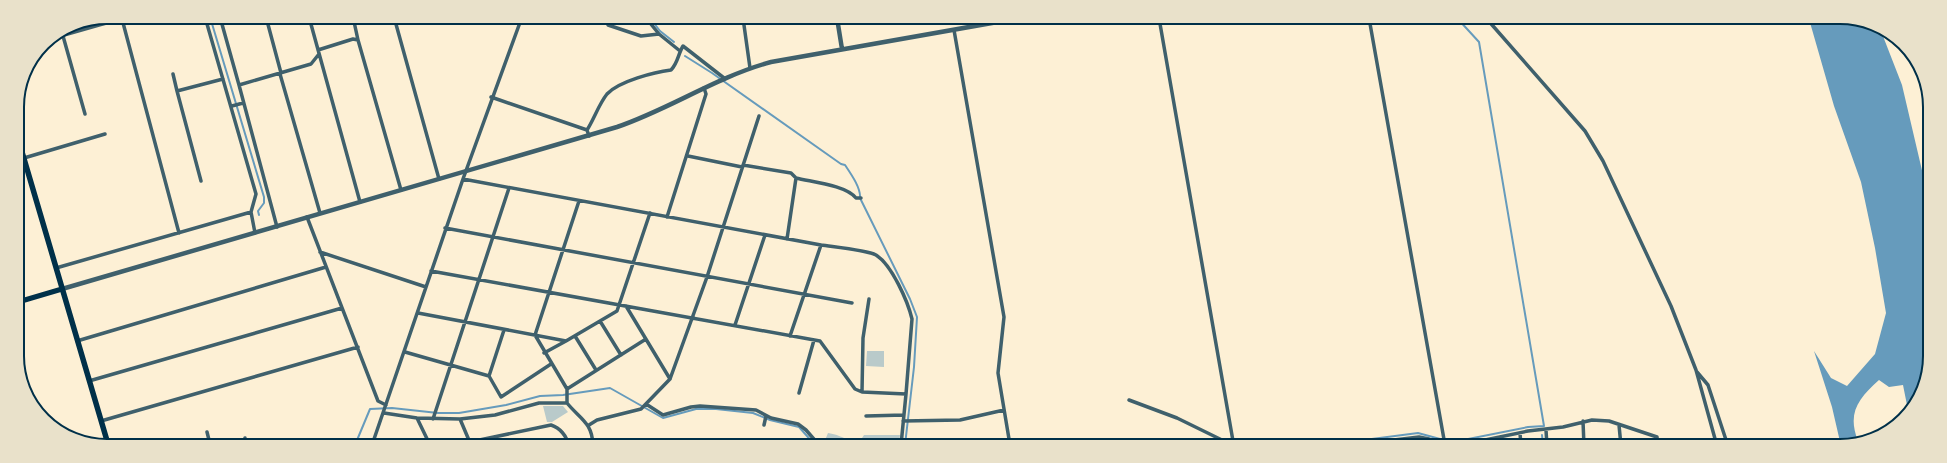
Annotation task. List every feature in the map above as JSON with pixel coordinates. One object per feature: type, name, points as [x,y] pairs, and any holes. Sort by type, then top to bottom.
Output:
[{"type":"main road","points":[[24,158],[106,439]]},
{"type":"main road","points":[[24,300],[62,289]]},
{"type":"street","points":[[65,35],[103,24]]},
{"type":"street","points":[[123,24],[179,233]]},
{"type":"street","points":[[207,24],[223,79],[233,106],[256,194],[251,212],[255,233]]},
{"type":"street","points":[[222,24],[239,85],[242,103],[277,227]]},
{"type":"street","points":[[268,24],[280,74],[320,213]]},
{"type":"street","points":[[311,24],[360,202]]},
{"type":"street","points":[[355,24],[401,190]]},
{"type":"street","points":[[396,24],[439,179]]},
{"type":"street","points":[[374,439],[405,352],[462,179],[491,97],[519,24]]},
{"type":"street","points":[[608,24],[641,36],[659,34]]},
{"type":"street","points":[[651,24],[659,34],[680,51]]},
{"type":"street","points":[[744,24],[750,68]]},
{"type":"street","points":[[837,24],[842,49]]},
{"type":"street","points":[[62,289],[589,136],[646,116],[724,78],[750,68],[771,62],[987,24]]},
{"type":"street","points":[[1160,24],[1233,439]]},
{"type":"street","points":[[1370,24],[1443,439]]},
{"type":"street","points":[[1491,24],[1585,131],[1603,161],[1671,306],[1696,370],[1715,439]]},
{"type":"street","points":[[954,30],[1004,312],[998,373],[1009,439]]},
{"type":"street","points":[[62,37],[84,114]]},
{"type":"street","points":[[239,85],[312,64],[319,52],[353,39],[358,40]]},
{"type":"street","points":[[589,136],[587,130],[608,94],[635,79],[655,72],[671,70],[676,65],[683,46],[724,78]]},
{"type":"street","points":[[173,74],[201,181]]},
{"type":"street","points":[[177,91],[223,79]]},
{"type":"street","points":[[667,217],[688,156],[706,94],[704,88]]},
{"type":"street","points":[[491,97],[587,130]]},
{"type":"street","points":[[233,106],[242,103]]},
{"type":"street","points":[[589,425],[597,420],[641,409],[670,379],[707,277],[759,116]]},
{"type":"street","points":[[24,158],[105,134]]},
{"type":"street","points":[[688,156],[791,173],[796,178],[841,188],[853,194],[856,198],[861,198]]},
{"type":"street","points":[[786,239],[796,178]]},
{"type":"street","points":[[462,179],[874,255],[886,266],[896,280],[909,308],[912,319],[902,439]]},
{"type":"street","points":[[433,418],[509,188]]},
{"type":"street","points":[[580,201],[535,335],[567,391],[567,402],[589,425],[593,434],[593,439]]},
{"type":"street","points":[[56,268],[251,212]]},
{"type":"street","points":[[544,353],[617,311],[650,214]]},
{"type":"street","points":[[307,217],[378,401],[386,405]]},
{"type":"street","points":[[445,228],[492,238],[852,303]]},
{"type":"street","points":[[735,325],[765,235]]},
{"type":"street","points":[[790,336],[821,245]]},
{"type":"street","points":[[320,252],[426,287]]},
{"type":"street","points":[[77,341],[326,267]]},
{"type":"street","points":[[431,271],[820,341],[855,389],[862,392],[906,394]]},
{"type":"street","points":[[862,392],[863,338],[869,299]]},
{"type":"street","points":[[626,306],[670,379]]},
{"type":"street","points":[[89,381],[342,308]]},
{"type":"street","points":[[418,313],[464,323],[566,341]]},
{"type":"street","points":[[600,321],[621,355]]},
{"type":"street","points":[[489,376],[504,330]]},
{"type":"street","points":[[575,336],[596,370]]},
{"type":"street","points":[[567,391],[596,370],[646,339]]},
{"type":"street","points":[[799,393],[814,340]]},
{"type":"street","points":[[101,421],[358,347]]},
{"type":"street","points":[[405,352],[489,376],[501,397],[551,364]]},
{"type":"street","points":[[1696,370],[1708,385],[1726,439]]},
{"type":"street","points":[[1129,400],[1176,418],[1220,439]]},
{"type":"street","points":[[384,414],[417,418],[460,419],[494,415],[539,403],[567,402]]},
{"type":"street","points":[[646,404],[663,415],[700,406],[756,410],[766,416],[801,425],[814,439]]},
{"type":"street","points":[[904,421],[960,420],[1004,410]]},
{"type":"street","points":[[866,416],[904,415]]},
{"type":"street","points":[[764,425],[766,416]]},
{"type":"street","points":[[417,418],[427,439]]},
{"type":"street","points":[[460,419],[469,439]]},
{"type":"street","points":[[1493,439],[1592,420],[1609,421],[1639,430],[1657,439]]},
{"type":"street","points":[[1583,421],[1584,439]]},
{"type":"street","points":[[489,439],[551,425],[559,429],[566,439]]},
{"type":"street","points":[[1619,425],[1620,439]]},
{"type":"street","points":[[1546,430],[1547,439]]},
{"type":"street","points":[[207,432],[209,439]]},
{"type":"street","points":[[1520,433],[1520,439]]},
{"type":"street","points":[[1412,439],[1429,439]]},
{"type":"shaded area","points":[[867,351],[884,351],[884,367],[866,366]]},
{"type":"shaded area","points":[[543,406],[563,406],[568,412],[552,422],[547,422]]},
{"type":"shaded area","points":[[828,433],[848,439],[826,439]]},
{"type":"shaded area","points":[[864,435],[900,435],[900,439],[861,439]]},
{"type":"water","points":[[1810,24],[1851,25],[1867,28],[1883,36],[1902,85],[1923,175],[1923,361],[1919,383],[1907,405],[1903,385],[1889,387],[1879,380],[1865,394],[1856,407],[1854,422],[1857,437],[1845,439],[1839,439],[1832,407],[1814,351],[1831,378],[1847,386],[1875,354],[1886,313],[1875,248],[1861,182],[1834,106]]},
{"type":"waterway","points":[[212,24],[264,197],[264,203],[258,211],[259,215]]},
{"type":"waterway","points":[[655,24],[660,31],[674,42]]},
{"type":"waterway","points":[[1462,24],[1479,42],[1544,426],[1528,427],[1468,439]]},
{"type":"waterway","points":[[685,56],[712,73],[841,164],[845,165],[855,181],[859,190],[860,198],[910,299],[917,317],[914,367],[906,439]]},
{"type":"waterway","points":[[358,439],[370,409],[392,408],[438,413],[459,413],[506,405],[540,396],[563,395],[610,388],[663,418],[696,409],[716,409],[753,413],[770,420],[799,427],[810,439]]},
{"type":"waterway","points":[[1372,439],[1418,433],[1440,439]]},
{"type":"waterway","points":[[1542,435],[1542,439]]}]
